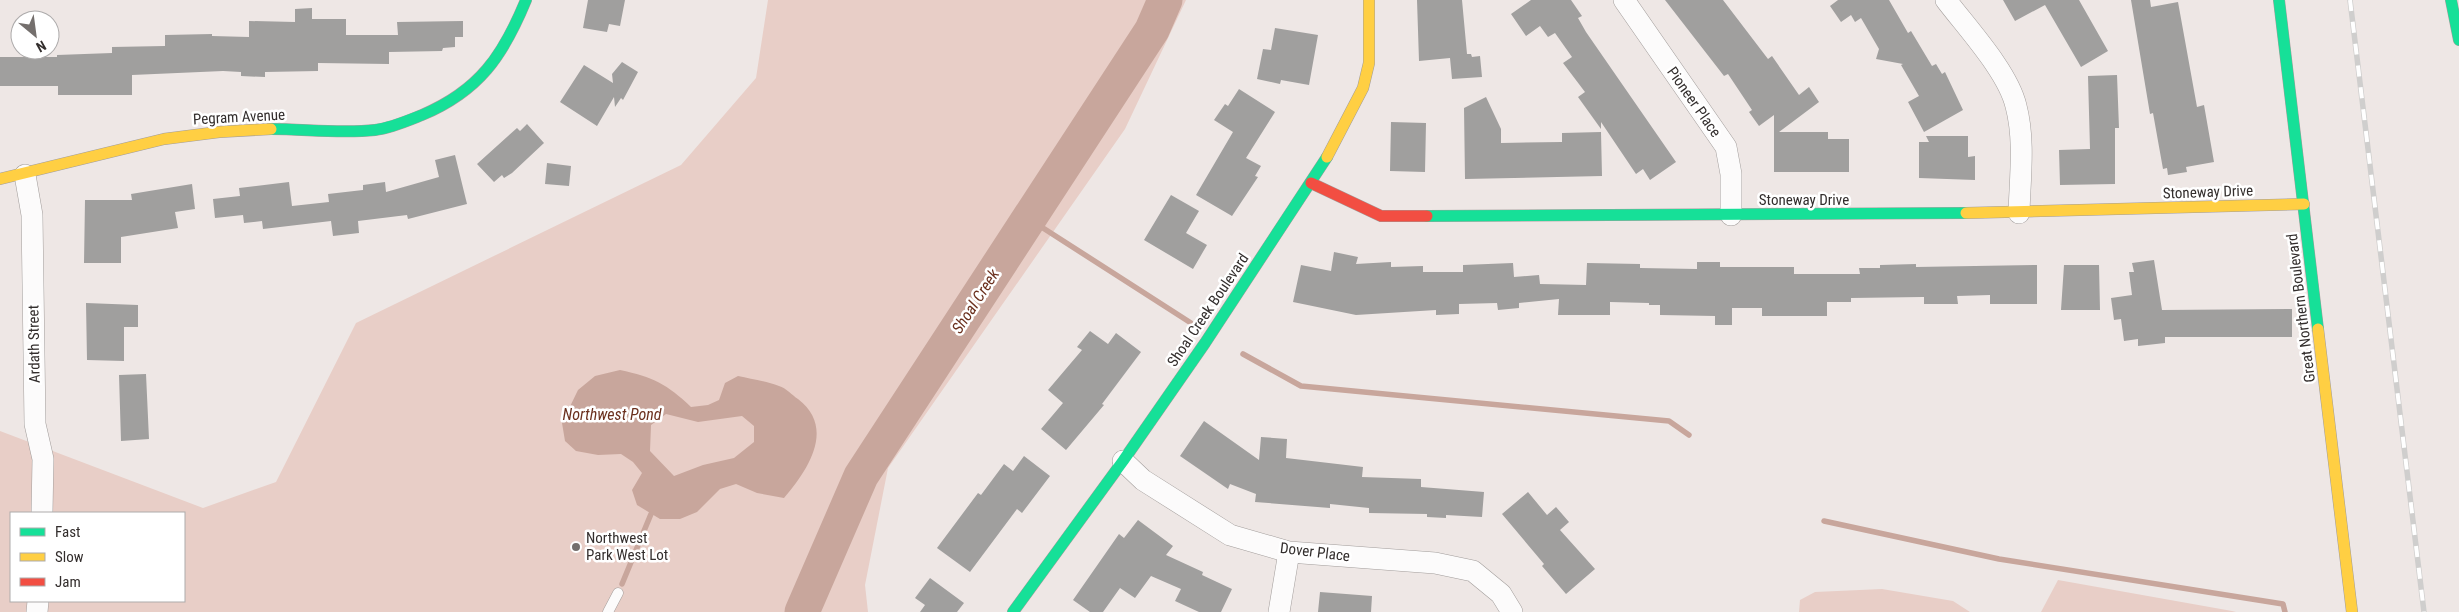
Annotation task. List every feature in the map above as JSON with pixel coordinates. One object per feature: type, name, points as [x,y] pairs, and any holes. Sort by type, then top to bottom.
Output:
[{"type":"main road","name":"Pegram Avenue","points":[[0,179],[25,175],[135,145],[185,135],[242,129],[383,128],[417,117],[447,102],[475,84],[492,64],[513,30],[526,0]]},
{"type":"main road","name":"Shoal Creek Boulevard","points":[[1013,612],[1123,461],[1205,343],[1311,183],[1352,112],[1363,88],[1369,63],[1369,0]]},
{"type":"main road","name":"Great Northern Boulevard","points":[[2279,0],[2352,612]]},
{"type":"main road","points":[[2451,0],[2459,40]]},
{"type":"main road","name":"Stoneway Drive","points":[[1311,183],[1381,216],[2019,214],[2304,204]]},
{"type":"street","name":"Pioneer Place","points":[[1624,0],[1726,147],[1731,174],[1731,215]]},
{"type":"street","points":[[1946,0],[2004,77],[2016,104],[2021,131],[2019,214]]},
{"type":"street","name":"Ardath Street","points":[[25,175],[32,215],[35,424],[43,459],[42,512]]},
{"type":"street","name":"Dover Place","points":[[1123,461],[1143,480],[1230,535],[1289,552],[1436,563],[1473,571],[1501,594],[1512,612]]},
{"type":"street","points":[[1279,612],[1289,552]]},
{"type":"lane","points":[[608,612],[618,593]]},
{"type":"shaded area","points":[[768,0],[1186,0],[1125,129],[888,468],[865,585],[868,612],[0,612],[0,431],[203,508],[276,482],[356,323],[681,165],[756,78]]},
{"type":"shaded area","points":[[2058,580],[2232,611],[2236,612],[2041,612]]},
{"type":"shaded area","points":[[1882,589],[1953,601],[1970,612],[1799,612],[1800,600],[1815,592]]},
{"type":"water","name":"Northwest Pond","points":[[620,370],[642,376],[667,387],[691,407],[708,405],[719,400],[725,383],[738,376],[774,384],[787,390],[809,410],[815,423],[817,436],[814,449],[802,475],[784,498],[757,493],[736,484],[720,489],[697,512],[680,519],[660,519],[637,505],[632,490],[642,473],[633,462],[621,454],[598,455],[576,451],[565,441],[562,423],[578,390],[595,376]],"holes":[[[666,414],[698,422],[742,416],[754,426],[754,442],[734,458],[703,465],[674,476],[650,451],[651,425]]]},
{"type":"building","points":[[588,0],[625,0],[620,26],[609,24],[607,32],[583,28]]},
{"type":"building","points":[[1417,0],[1462,0],[1467,54],[1471,54],[1472,57],[1480,56],[1482,77],[1452,79],[1450,58],[1419,61]]},
{"type":"building","points":[[1531,0],[1571,0],[1582,16],[1578,18],[1586,32],[1676,162],[1650,180],[1643,169],[1636,174],[1601,122],[1601,129],[1578,97],[1585,92],[1563,63],[1572,57],[1555,33],[1548,37],[1540,26],[1526,36],[1511,14]]},
{"type":"building","points":[[1665,0],[1723,0],[1768,59],[1772,56],[1799,95],[1809,87],[1819,102],[1779,132],[1828,132],[1828,139],[1849,139],[1849,172],[1774,172],[1774,115],[1759,126],[1749,112],[1752,110],[1728,74],[1724,76]]},
{"type":"building","points":[[1838,0],[1889,0],[1908,33],[1911,31],[1932,66],[1936,64],[1942,74],[1945,72],[1963,110],[1924,132],[1908,102],[1919,96],[1901,65],[1903,64],[1876,59],[1879,49],[1861,18],[1855,22],[1851,15],[1841,22],[1830,6]]},
{"type":"building","points":[[2003,0],[2079,0],[2108,51],[2081,67],[2045,5],[2015,21]]},
{"type":"building","points":[[2131,0],[2150,0],[2151,7],[2178,2],[2197,107],[2204,105],[2214,162],[2186,167],[2187,172],[2168,175],[2167,168],[2163,169],[2153,113],[2150,114]]},
{"type":"building","points":[[312,8],[312,19],[346,19],[346,35],[398,35],[397,22],[463,21],[463,37],[455,37],[455,47],[443,48],[442,51],[389,52],[389,64],[318,63],[318,71],[265,72],[265,77],[241,76],[241,72],[223,71],[132,75],[132,95],[58,95],[58,86],[0,86],[0,57],[10,57],[10,60],[60,60],[60,55],[112,53],[112,47],[165,46],[165,35],[212,34],[212,36],[249,37],[249,21],[295,22],[295,9]]},
{"type":"building","points":[[1275,28],[1318,35],[1309,85],[1281,80],[1280,84],[1257,79],[1263,49],[1271,50]]},
{"type":"building","points":[[622,62],[638,72],[623,100],[621,98],[615,107],[614,97],[597,126],[560,102],[584,65],[613,83],[612,74]]},
{"type":"building","points":[[2117,75],[2119,128],[2115,128],[2115,184],[2060,185],[2059,150],[2090,149],[2088,76]]},
{"type":"building","points":[[1239,89],[1275,112],[1246,158],[1261,166],[1255,176],[1258,177],[1232,216],[1196,195],[1233,132],[1214,120],[1225,104],[1228,106]]},
{"type":"building","points":[[1486,97],[1501,129],[1501,143],[1562,142],[1562,133],[1601,132],[1602,176],[1465,179],[1464,108]]},
{"type":"building","points":[[1391,122],[1426,123],[1425,172],[1390,171]]},
{"type":"building","points":[[527,124],[544,143],[512,173],[504,178],[502,175],[494,182],[477,164],[517,128],[520,131]]},
{"type":"building","points":[[1926,136],[1968,136],[1968,157],[1975,156],[1975,180],[1919,178],[1919,142],[1929,142]]},
{"type":"building","points":[[455,155],[467,204],[408,219],[407,215],[358,221],[359,233],[333,236],[331,221],[263,229],[262,221],[244,223],[243,215],[215,218],[213,199],[240,196],[239,188],[289,182],[292,206],[329,202],[328,194],[363,190],[363,185],[385,182],[386,192],[439,177],[435,160]]},
{"type":"building","points":[[547,163],[571,166],[569,186],[545,184]]},
{"type":"building","points":[[192,184],[195,209],[175,212],[178,228],[121,237],[121,263],[84,263],[85,200],[132,200],[131,194]]},
{"type":"building","points":[[1171,195],[1199,211],[1186,233],[1207,245],[1193,269],[1144,240]]},
{"type":"building","points":[[1334,252],[1358,257],[1356,264],[1391,262],[1391,267],[1423,266],[1423,272],[1463,272],[1463,265],[1513,263],[1514,277],[1539,275],[1540,284],[1586,285],[1587,263],[1640,264],[1640,268],[1697,269],[1697,262],[1720,262],[1720,267],[1794,267],[1794,274],[1860,274],[1859,268],[1880,268],[1880,265],[1916,264],[1916,267],[2037,265],[2037,304],[1990,304],[1990,295],[1957,296],[1958,304],[1924,304],[1924,297],[1851,298],[1851,302],[1827,302],[1827,316],[1762,316],[1762,308],[1732,308],[1732,325],[1715,325],[1715,316],[1660,315],[1660,305],[1649,305],[1649,303],[1610,302],[1610,315],[1558,315],[1559,299],[1519,303],[1519,308],[1498,310],[1497,303],[1459,304],[1459,314],[1436,315],[1436,310],[1356,315],[1293,302],[1301,265],[1331,271]]},
{"type":"building","points":[[2154,260],[2162,310],[2292,309],[2292,337],[2165,337],[2165,343],[2138,346],[2138,339],[2124,341],[2121,319],[2114,320],[2111,298],[2132,295],[2129,272],[2134,272],[2132,263]]},
{"type":"building","points":[[2064,265],[2099,265],[2100,310],[2061,310]]},
{"type":"building","points":[[86,303],[138,305],[138,327],[124,327],[124,361],[87,360]]},
{"type":"building","points":[[1090,331],[1108,344],[1116,333],[1141,352],[1102,404],[1104,405],[1066,450],[1041,429],[1063,403],[1048,390],[1082,350],[1077,347]]},
{"type":"building","points":[[146,374],[149,439],[121,441],[119,375]]},
{"type":"building","points":[[1204,421],[1259,460],[1261,437],[1287,439],[1286,458],[1363,467],[1362,477],[1421,479],[1421,487],[1484,492],[1482,517],[1446,515],[1446,518],[1427,517],[1427,514],[1369,513],[1369,508],[1330,504],[1330,508],[1255,502],[1256,494],[1230,484],[1228,489],[1180,456]]},
{"type":"building","points":[[1024,456],[1050,476],[1022,513],[1017,509],[970,572],[937,548],[978,493],[981,495],[1004,464],[1013,471]]},
{"type":"building","points":[[1528,492],[1547,515],[1556,507],[1569,522],[1560,530],[1595,569],[1566,594],[1542,566],[1544,564],[1502,514]]},
{"type":"building","points":[[1138,520],[1173,546],[1166,555],[1203,572],[1202,575],[1232,589],[1221,612],[1199,612],[1175,601],[1181,589],[1151,576],[1135,598],[1120,588],[1103,612],[1090,612],[1073,600],[1119,534],[1124,538]]},
{"type":"building","points":[[930,578],[964,603],[957,612],[920,612],[925,605],[915,598]]},
{"type":"building","points":[[1320,592],[1372,596],[1371,612],[1318,612]]},
{"type":"waterway","name":"Shoal Creek","points":[[802,612],[861,476],[1152,30],[1165,0]]},
{"type":"waterway","points":[[1029,219],[1191,323]]},
{"type":"waterway","points":[[1243,354],[1301,386],[1669,421],[1689,435]]},
{"type":"waterway","points":[[622,584],[651,514]]},
{"type":"waterway","points":[[1824,521],[1999,559],[2283,604],[2285,612]]},
{"type":"railway","points":[[2350,0],[2424,612]]},
{"type":"traffic: fast","points":[[271,129],[375,130],[405,122],[442,105],[459,95],[487,70],[508,38],[526,0]]},
{"type":"traffic: fast","points":[[2279,0],[2318,329]]},
{"type":"traffic: fast","points":[[2451,0],[2459,40]]},
{"type":"traffic: fast","points":[[1013,612],[1123,461],[1205,343],[1327,157]]},
{"type":"traffic: fast","points":[[1427,216],[1966,213]]},
{"type":"traffic: slow","points":[[1327,157],[1363,88],[1369,63],[1369,0]]},
{"type":"traffic: slow","points":[[0,179],[164,139],[219,132],[271,129]]},
{"type":"traffic: slow","points":[[1966,213],[2304,204]]},
{"type":"traffic: slow","points":[[2318,329],[2352,612]]},
{"type":"traffic: jam","points":[[1311,183],[1381,216],[1427,216]]},
{"type":"place","name":"Northwest Park West Lot","points":[[576,547]]}]
